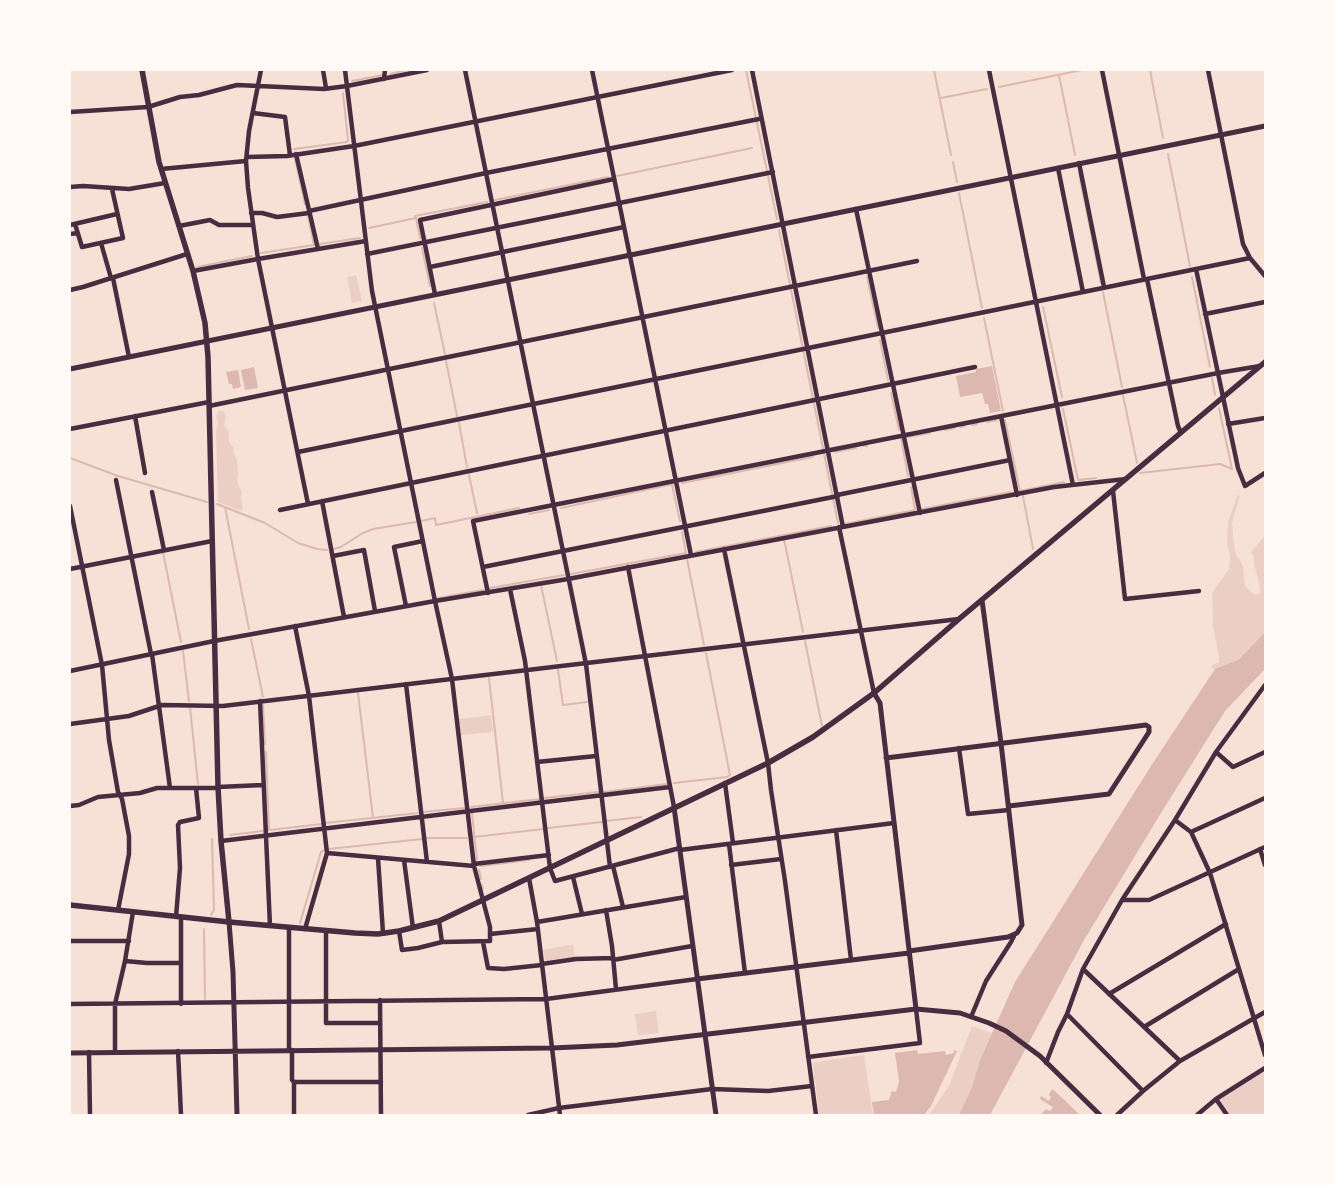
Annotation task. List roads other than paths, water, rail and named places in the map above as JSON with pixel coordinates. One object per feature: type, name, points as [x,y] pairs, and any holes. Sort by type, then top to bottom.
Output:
[{"type":"main road","points":[[142,70],[161,169],[193,271],[201,303],[206,341],[218,787],[229,922]]},
{"type":"main road","points":[[70,905],[288,928],[355,933],[399,931],[439,921],[768,763],[813,737],[874,693],[1262,364]]},
{"type":"street","points":[[261,70],[249,130],[247,159],[251,213],[258,259],[308,504]]},
{"type":"street","points":[[323,70],[326,88]]},
{"type":"street","points":[[345,70],[376,307],[452,679],[474,865],[490,941],[442,942],[402,950],[399,931]]},
{"type":"street","points":[[384,78],[386,70]]},
{"type":"street","points":[[70,112],[148,106],[237,85],[326,88],[347,86],[427,70]]},
{"type":"street","points":[[465,70],[586,664],[606,840],[623,907]]},
{"type":"street","points":[[592,70],[691,555]]},
{"type":"street","points":[[161,169],[293,155],[354,146],[732,70]]},
{"type":"street","points":[[752,70],[771,172],[783,224],[792,287],[861,630],[874,693],[880,703],[920,1043],[808,1057]]},
{"type":"street","points":[[989,70],[1073,485]]},
{"type":"street","points":[[1102,70],[1181,433]]},
{"type":"street","points":[[1208,70],[1243,244],[1250,258],[1265,276]]},
{"type":"street","points":[[253,113],[285,117],[318,249]]},
{"type":"street","points":[[251,213],[262,213],[277,217],[309,212],[486,173],[756,119]]},
{"type":"street","points":[[70,369],[1265,126]]},
{"type":"street","points":[[1080,163],[1104,287]]},
{"type":"street","points":[[1058,168],[1083,292]]},
{"type":"street","points":[[368,254],[771,172]]},
{"type":"street","points":[[435,294],[420,220],[614,179]]},
{"type":"street","points":[[70,187],[129,189],[165,183]]},
{"type":"street","points":[[112,188],[123,238],[82,247],[78,233],[72,225],[117,214]]},
{"type":"street","points":[[856,209],[920,513]]},
{"type":"street","points":[[179,226],[210,220],[219,225],[253,225]]},
{"type":"street","points":[[430,266],[624,227]]},
{"type":"street","points":[[70,234],[78,233]]},
{"type":"street","points":[[193,271],[366,241]]},
{"type":"street","points":[[101,243],[112,278],[129,357]]},
{"type":"street","points":[[70,290],[188,254]]},
{"type":"street","points":[[298,452],[1250,258]]},
{"type":"street","points":[[70,429],[285,390],[917,262]]},
{"type":"street","points":[[1196,269],[1238,468],[1245,486],[1265,473]]},
{"type":"street","points":[[1205,314],[1265,302]]},
{"type":"street","points":[[488,593],[473,521],[1262,364]]},
{"type":"street","points":[[280,510],[975,367]]},
{"type":"street","points":[[135,416],[144,473]]},
{"type":"street","points":[[1001,416],[1017,495]]},
{"type":"street","points":[[1228,424],[1265,418]]},
{"type":"street","points":[[482,567],[1010,460]]},
{"type":"street","points":[[116,480],[152,654],[170,788]]},
{"type":"street","points":[[70,671],[214,641],[376,611],[568,579],[1017,495],[1073,485],[1126,480]]},
{"type":"street","points":[[1113,491],[1124,599],[1199,591]]},
{"type":"street","points":[[152,492],[164,550]]},
{"type":"street","points":[[322,501],[344,617]]},
{"type":"street","points":[[70,506],[102,664],[109,740],[129,836],[129,854],[118,910]]},
{"type":"street","points":[[70,569],[212,541]]},
{"type":"street","points":[[406,606],[394,547],[423,541]]},
{"type":"street","points":[[724,549],[768,763],[816,1115]]},
{"type":"street","points":[[333,556],[364,550],[376,611]]},
{"type":"street","points":[[628,567],[674,807],[716,1115]]},
{"type":"street","points":[[510,589],[526,670],[550,868],[555,881],[680,849],[894,823]]},
{"type":"street","points":[[971,1017],[986,981],[1022,926],[982,600]]},
{"type":"street","points":[[70,724],[128,716],[158,706],[216,705],[309,696],[959,619]]},
{"type":"street","points":[[295,626],[309,696],[327,854],[305,929]]},
{"type":"street","points":[[406,684],[427,862]]},
{"type":"street","points":[[1046,1063],[1067,1014],[1083,969],[1122,900],[1175,820],[1216,752],[1265,685]]},
{"type":"street","points":[[260,701],[270,926]]},
{"type":"street","points":[[886,758],[959,748],[1146,725],[1150,730],[1109,794],[968,814],[959,748]]},
{"type":"street","points":[[1216,752],[1233,767],[1265,752]]},
{"type":"street","points":[[537,762],[596,756]]},
{"type":"street","points":[[725,783],[732,865],[745,973]]},
{"type":"street","points":[[70,806],[79,805],[98,797],[140,793],[157,788],[263,786]]},
{"type":"street","points":[[221,841],[670,787]]},
{"type":"street","points":[[181,1004],[178,917],[180,868],[178,825],[180,822],[199,818],[196,788]]},
{"type":"street","points":[[1191,832],[1265,798]]},
{"type":"street","points":[[1175,820],[1191,832],[1210,873],[1265,1055]]},
{"type":"street","points":[[836,830],[851,960]]},
{"type":"street","points":[[1122,900],[1149,900],[1263,848],[1265,865]]},
{"type":"street","points":[[327,854],[474,865],[549,855]]},
{"type":"street","points":[[378,858],[382,933]]},
{"type":"street","points":[[732,865],[781,859]]},
{"type":"street","points":[[404,860],[413,928]]},
{"type":"street","points":[[572,877],[582,914]]},
{"type":"street","points":[[529,878],[538,929],[560,1115]]},
{"type":"street","points":[[537,922],[686,897]]},
{"type":"street","points":[[606,910],[616,990]]},
{"type":"street","points":[[115,1052],[114,1004],[125,961],[134,912]]},
{"type":"street","points":[[439,921],[442,942]]},
{"type":"street","points":[[229,922],[234,1001],[237,1115]]},
{"type":"street","points":[[1109,994],[1226,924]]},
{"type":"street","points":[[288,928],[290,1050],[292,1080],[294,1082],[294,1115]]},
{"type":"street","points":[[490,934],[538,929]]},
{"type":"street","points":[[326,931],[326,1023],[380,1023]]},
{"type":"street","points":[[70,1004],[546,999],[851,960],[1014,936]]},
{"type":"street","points":[[70,942],[129,941]]},
{"type":"street","points":[[483,942],[488,968],[504,969],[576,959],[613,959],[692,946]]},
{"type":"street","points":[[125,961],[181,963]]},
{"type":"street","points":[[1083,969],[1180,1061]]},
{"type":"street","points":[[1144,1027],[1239,969]]},
{"type":"street","points":[[380,1000],[381,1115]]},
{"type":"street","points":[[70,1053],[552,1048],[642,1043],[916,1009],[960,1013],[1006,1031],[1040,1056],[1100,1115]]},
{"type":"street","points":[[1117,1115],[1180,1061],[1265,1012]]},
{"type":"street","points":[[1067,1014],[1143,1091]]},
{"type":"street","points":[[178,1051],[182,1115]]},
{"type":"street","points":[[89,1052],[90,1115]]},
{"type":"street","points":[[1197,1115],[1216,1099],[1265,1068]]},
{"type":"street","points":[[294,1082],[381,1082]]},
{"type":"street","points":[[528,1115],[559,1108],[712,1089],[768,1091],[812,1086]]},
{"type":"street","points":[[1216,1099],[1227,1115]]},
{"type":"waterway","points":[[390,74],[407,70]]},
{"type":"waterway","points":[[746,70],[777,219]]},
{"type":"waterway","points":[[934,70],[951,155]]},
{"type":"waterway","points":[[999,87],[1082,70]]},
{"type":"waterway","points":[[1150,70],[1163,138]]},
{"type":"waterway","points":[[352,81],[383,75]]},
{"type":"waterway","points":[[1059,75],[1075,155]]},
{"type":"waterway","points":[[941,98],[987,89]]},
{"type":"waterway","points":[[294,149],[347,142],[343,93]]},
{"type":"waterway","points":[[617,176],[752,148]]},
{"type":"waterway","points":[[1168,154],[1190,266]]},
{"type":"waterway","points":[[295,159],[305,204]]},
{"type":"waterway","points":[[953,162],[957,182]]},
{"type":"waterway","points":[[1079,173],[1101,283]]},
{"type":"waterway","points":[[495,200],[608,177]]},
{"type":"waterway","points":[[959,193],[982,308]]},
{"type":"waterway","points":[[369,228],[416,218],[415,216],[487,202]]},
{"type":"waterway","points":[[261,253],[314,245],[308,216]]},
{"type":"waterway","points":[[416,218],[420,238]]},
{"type":"waterway","points":[[779,230],[838,523]]},
{"type":"waterway","points":[[320,244],[360,238]]},
{"type":"waterway","points":[[422,248],[430,286]]},
{"type":"waterway","points":[[197,267],[252,256]]},
{"type":"waterway","points":[[867,277],[878,328]]},
{"type":"waterway","points":[[1192,277],[1210,367]]},
{"type":"waterway","points":[[1103,292],[1122,387]]},
{"type":"waterway","points":[[434,303],[445,354]]},
{"type":"waterway","points":[[1043,307],[1062,397]]},
{"type":"waterway","points":[[984,318],[1003,411]]},
{"type":"waterway","points":[[880,340],[888,380]]},
{"type":"waterway","points":[[446,361],[457,416]]},
{"type":"waterway","points":[[1212,378],[1215,395]]},
{"type":"waterway","points":[[891,393],[899,430]]},
{"type":"waterway","points":[[1123,395],[1137,463]]},
{"type":"waterway","points":[[1219,408],[1232,469]]},
{"type":"waterway","points":[[1063,409],[1078,480],[1096,478]]},
{"type":"waterway","points":[[987,422],[997,420]]},
{"type":"waterway","points":[[1005,420],[1020,491],[1064,482]]},
{"type":"waterway","points":[[459,423],[467,467]]},
{"type":"waterway","points":[[972,425],[977,424]]},
{"type":"waterway","points":[[961,427],[965,426]]},
{"type":"waterway","points":[[945,430],[955,428]]},
{"type":"waterway","points":[[908,437],[930,433]]},
{"type":"waterway","points":[[901,438],[908,476]]},
{"type":"waterway","points":[[835,452],[856,448]]},
{"type":"waterway","points":[[682,483],[813,457]]},
{"type":"waterway","points":[[70,458],[118,476],[207,502]]},
{"type":"waterway","points":[[1140,473],[1220,464],[1232,469]]},
{"type":"waterway","points":[[469,475],[477,513]]},
{"type":"waterway","points":[[561,508],[673,484]]},
{"type":"waterway","points":[[672,485],[680,521]]},
{"type":"waterway","points":[[845,524],[915,510],[911,487]]},
{"type":"waterway","points":[[922,509],[1011,492]]},
{"type":"waterway","points":[[1023,496],[1033,549]]},
{"type":"waterway","points":[[217,504],[265,523],[298,543],[327,550]]},
{"type":"waterway","points":[[225,507],[249,629]]},
{"type":"waterway","points":[[421,521],[435,518],[436,525],[519,508]]},
{"type":"waterway","points":[[529,514],[549,510]]},
{"type":"waterway","points":[[334,549],[373,529],[416,522]]},
{"type":"waterway","points":[[696,552],[831,526]]},
{"type":"waterway","points":[[571,574],[686,553],[682,532]]},
{"type":"waterway","points":[[784,539],[803,632]]},
{"type":"waterway","points":[[163,552],[181,642]]},
{"type":"waterway","points":[[687,559],[704,645]]},
{"type":"waterway","points":[[490,588],[564,575]]},
{"type":"waterway","points":[[541,585],[557,661]]},
{"type":"waterway","points":[[438,598],[483,590]]},
{"type":"waterway","points":[[251,639],[263,697]]},
{"type":"waterway","points":[[805,641],[822,726]]},
{"type":"waterway","points":[[183,651],[189,701]]},
{"type":"waterway","points":[[674,783],[727,777],[730,775],[706,653]]},
{"type":"waterway","points":[[558,670],[563,705],[587,702]]},
{"type":"waterway","points":[[489,678],[503,803]]},
{"type":"waterway","points":[[358,693],[373,818]]},
{"type":"waterway","points":[[263,705],[265,744]]},
{"type":"waterway","points":[[190,707],[198,784]]},
{"type":"waterway","points":[[266,752],[269,830]]},
{"type":"waterway","points":[[603,792],[667,784]]},
{"type":"waterway","points":[[544,798],[598,792]]},
{"type":"waterway","points":[[471,807],[540,799]]},
{"type":"waterway","points":[[423,812],[464,808]]},
{"type":"waterway","points":[[325,823],[418,813]]},
{"type":"waterway","points":[[472,813],[477,860]]},
{"type":"waterway","points":[[606,821],[641,817]]},
{"type":"waterway","points":[[548,828],[602,822]]},
{"type":"waterway","points":[[270,830],[321,824]]},
{"type":"waterway","points":[[474,837],[543,829]]},
{"type":"waterway","points":[[230,835],[263,831]]},
{"type":"waterway","points":[[426,838],[467,838]]},
{"type":"waterway","points":[[211,915],[214,910],[212,839]]},
{"type":"waterway","points":[[329,849],[422,839]]},
{"type":"waterway","points":[[300,923],[321,852],[324,850]]},
{"type":"waterway","points":[[481,866],[529,860]]},
{"type":"waterway","points":[[479,870],[481,879]]},
{"type":"waterway","points":[[482,885],[483,889]]},
{"type":"waterway","points":[[204,929],[205,999]]}]
